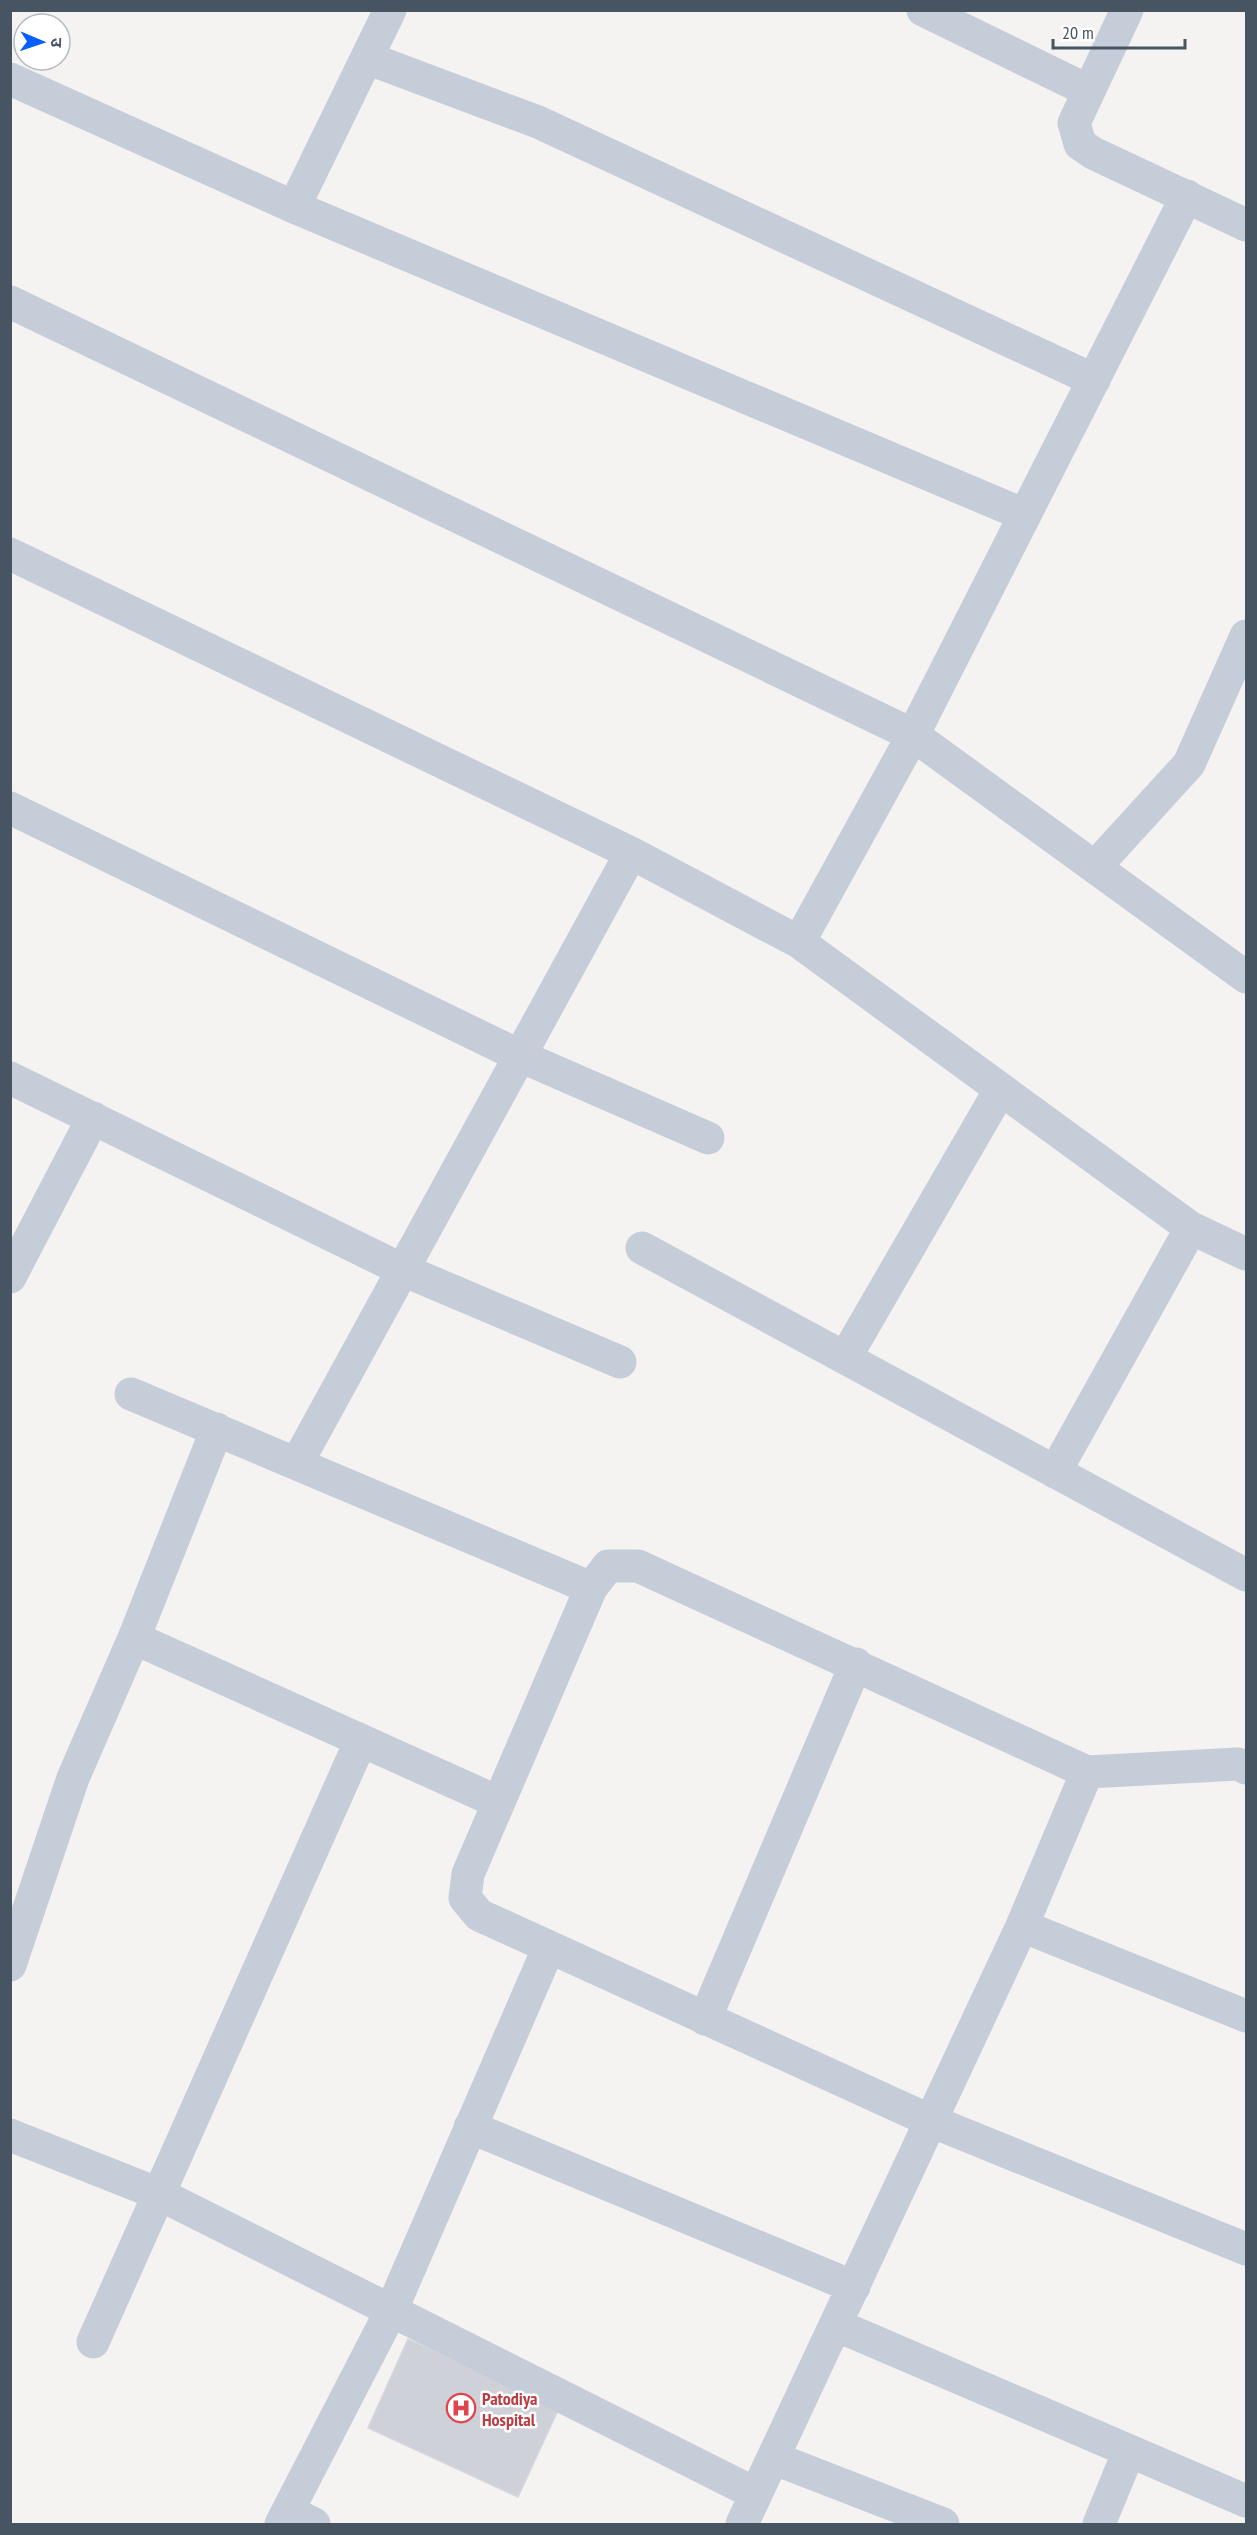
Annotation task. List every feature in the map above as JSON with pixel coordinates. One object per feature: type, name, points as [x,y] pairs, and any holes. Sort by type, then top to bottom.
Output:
[{"type":"street","points":[[923,10],[1089,91]]},
{"type":"street","points":[[1127,10],[1074,123],[1080,144],[1093,153],[1246,225]]},
{"type":"street","points":[[294,207],[367,58],[386,12]]},
{"type":"street","points":[[367,58],[538,122],[1094,380]]},
{"type":"street","points":[[10,79],[294,207],[1025,515]]},
{"type":"street","points":[[799,942],[913,735],[1187,196]]},
{"type":"street","points":[[10,302],[913,735],[1246,977]]},
{"type":"street","points":[[10,554],[631,853],[799,942],[1191,1228],[1246,1254]]},
{"type":"street","points":[[1095,867],[1189,764],[1246,636]]},
{"type":"street","points":[[10,808],[520,1056],[708,1138]]},
{"type":"street","points":[[297,1463],[631,853]]},
{"type":"street","points":[[10,1078],[403,1270],[620,1362]]},
{"type":"street","points":[[845,1358],[1000,1090]]},
{"type":"street","points":[[10,1277],[93,1118]]},
{"type":"street","points":[[1055,1472],[1191,1228]]},
{"type":"street","points":[[642,1248],[1246,1575]]},
{"type":"street","points":[[131,1394],[591,1588]]},
{"type":"street","points":[[10,1965],[73,1778],[134,1638],[217,1429]]},
{"type":"street","points":[[1246,1768],[1238,1764],[1088,1772],[638,1566],[608,1566],[591,1588],[498,1802],[468,1874],[465,1898],[479,1915],[931,2121],[1246,2249]]},
{"type":"street","points":[[134,1638],[498,1802]]},
{"type":"street","points":[[705,2019],[856,1664]]},
{"type":"street","points":[[93,2342],[362,1740]]},
{"type":"street","points":[[742,2524],[1022,1926],[1088,1772]]},
{"type":"street","points":[[1022,1926],[1246,2016]]},
{"type":"street","points":[[294,2520],[391,2311],[549,1947]]},
{"type":"street","points":[[470,2127],[854,2287]]},
{"type":"street","points":[[10,2135],[159,2194],[756,2494]]},
{"type":"street","points":[[836,2325],[1246,2501]]},
{"type":"street","points":[[1099,2524],[1129,2451]]},
{"type":"street","points":[[773,2458],[942,2524]]},
{"type":"building","points":[[408,2339],[559,2408],[518,2497],[368,2428]]},
{"type":"place","name":"Patodiya Hospital","points":[[461,2408]]}]
